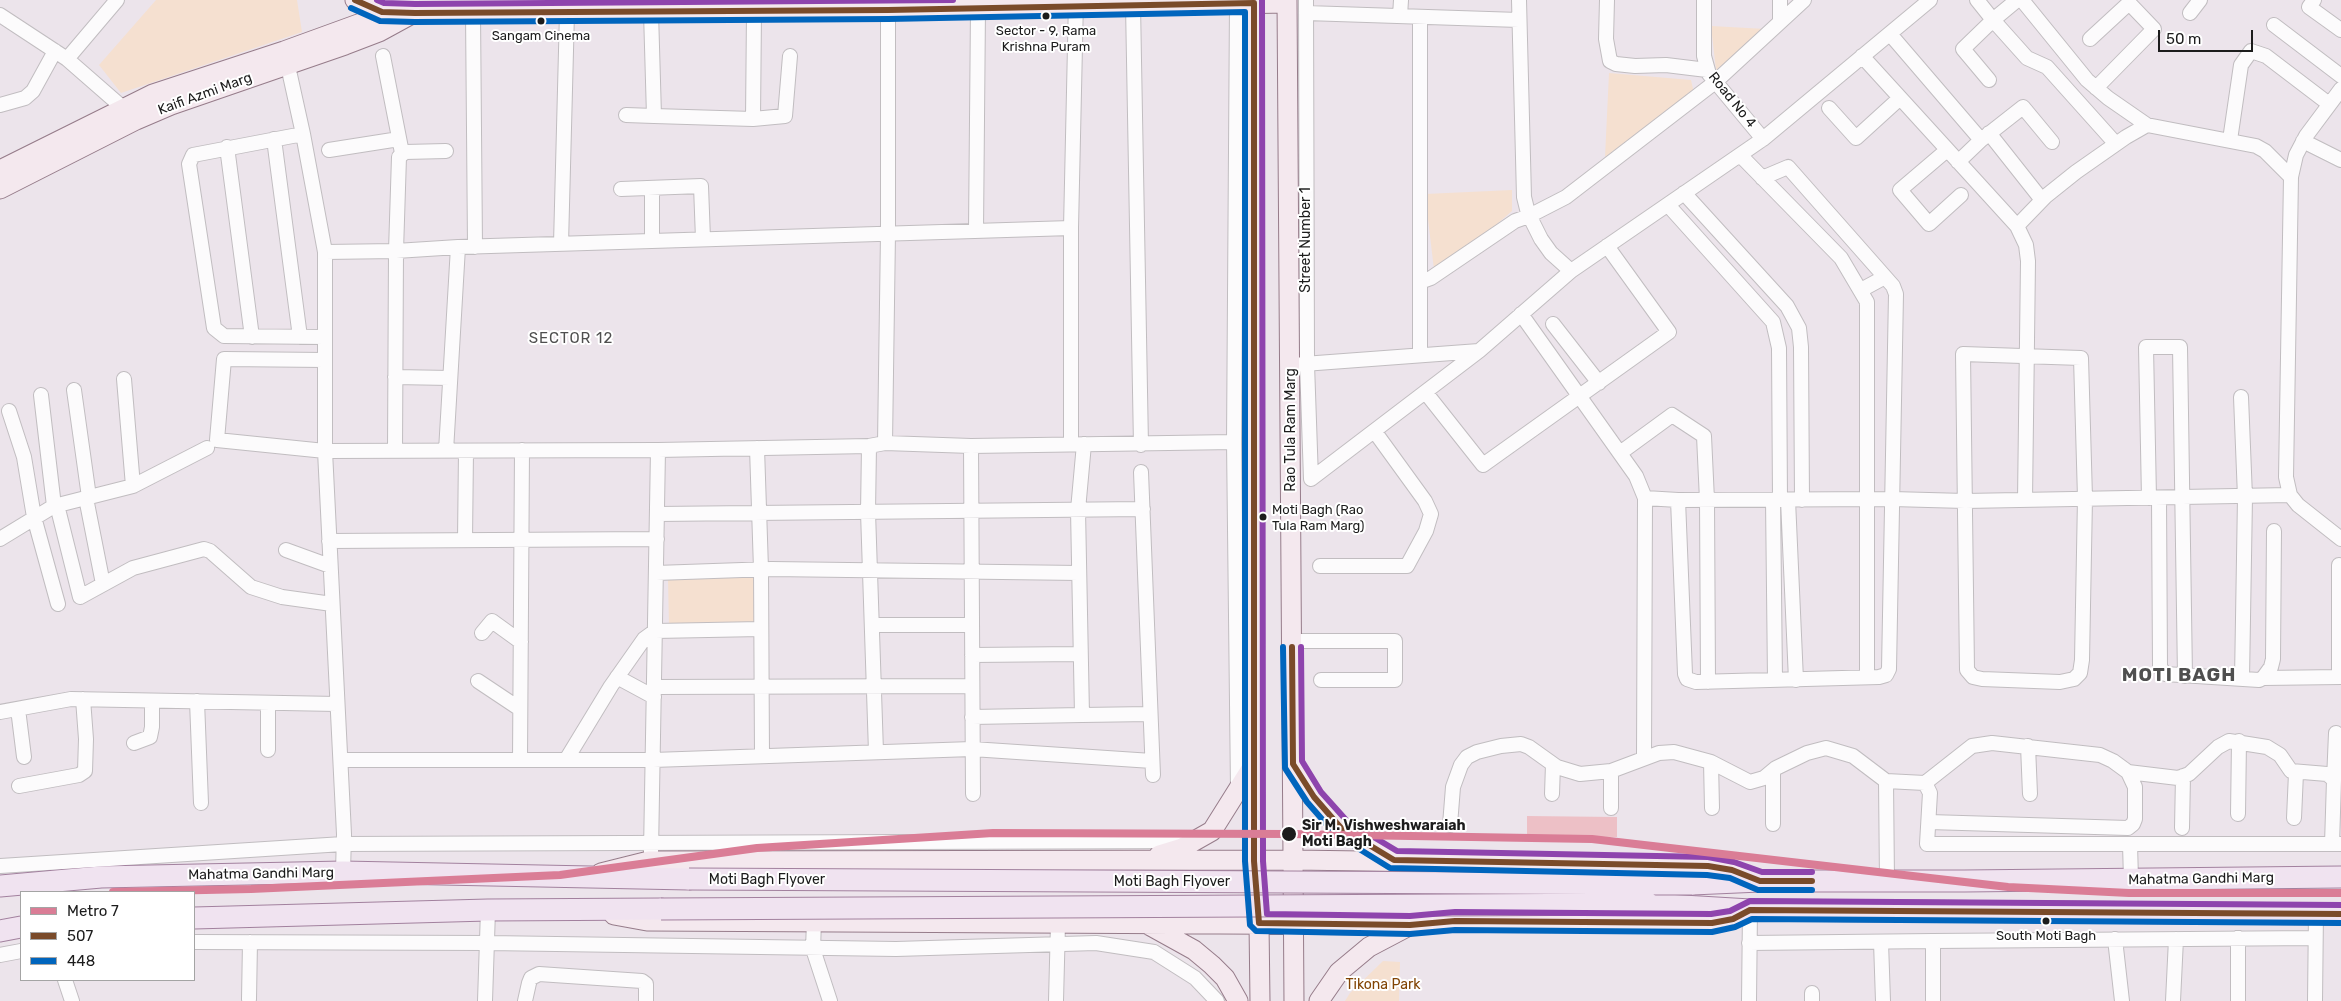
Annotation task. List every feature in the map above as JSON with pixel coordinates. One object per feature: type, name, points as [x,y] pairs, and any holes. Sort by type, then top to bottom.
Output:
[{"type":"main road","name":"Mahatma Gandhi Marg","points":[[0,886],[101,877],[343,872],[583,877]]},
{"type":"main road","name":"Moti Bagh Flyover","points":[[583,877],[1692,884],[1760,881]]},
{"type":"main road","name":"Mahatma Gandhi Marg","points":[[1760,881],[2131,880],[2341,877]]},
{"type":"main road","name":"Moti Bagh Flyover","points":[[580,909],[1649,904],[1750,910]]},
{"type":"main road","points":[[195,918],[580,909]]},
{"type":"main road","points":[[1750,910],[2316,912],[2341,914]]},
{"type":"main road","points":[[0,930],[20,927]]},
{"type":"street","points":[[67,59],[117,0]]},
{"type":"street","points":[[355,0],[382,12],[415,13],[567,12],[600,6],[651,12],[754,12],[888,5],[978,8],[1076,3],[1133,5],[1287,1]]},
{"type":"street","points":[[1400,16],[1401,0]]},
{"type":"street","points":[[1519,0],[1524,197],[1533,227],[1551,253],[1571,271]]},
{"type":"street","points":[[1607,0],[1606,39],[1610,61],[1616,64],[1635,66],[1666,65],[1707,70]]},
{"type":"street","name":"Road No 4","points":[[1704,0],[1704,56],[1707,70],[1714,83],[1763,139]]},
{"type":"street","points":[[1780,0],[1780,22]]},
{"type":"street","points":[[1420,282],[1431,278],[1515,220],[1529,216],[1566,197],[1714,83],[1804,0]]},
{"type":"street","points":[[1320,566],[1407,566],[1426,531],[1431,514],[1425,501],[1375,432],[1479,351],[1571,271],[1763,139],[1930,0]]},
{"type":"street","points":[[1977,0],[2027,58],[2042,62],[2116,144]]},
{"type":"street","points":[[1989,80],[1963,49],[1993,20],[2022,0],[2096,88],[2147,125],[2256,146],[2265,150],[2291,177]]},
{"type":"street","points":[[2190,13],[2200,0]]},
{"type":"street","points":[[2314,0],[2309,7],[2341,30]]},
{"type":"street","name":"Rao Tula Ram Marg","points":[[1287,1],[1298,364],[1292,641],[1294,1001]]},
{"type":"street","points":[[1238,791],[1234,442],[1248,2]]},
{"type":"street","points":[[1248,2],[1254,861],[1259,923],[1260,1001]]},
{"type":"street","points":[[1076,3],[1070,228],[1078,444],[1082,715]]},
{"type":"street","points":[[2090,39],[2129,3],[2154,29],[2096,88]]},
{"type":"street","points":[[885,444],[888,233],[888,5]]},
{"type":"street","points":[[1133,5],[1141,445]]},
{"type":"street","points":[[1306,6],[1400,16],[1519,20]]},
{"type":"street","name":"Street Number 1","points":[[1306,6],[1298,364],[1311,479],[1375,432]]},
{"type":"street","points":[[976,231],[978,8]]},
{"type":"street","points":[[343,872],[341,760],[325,451],[325,252],[303,134],[286,57],[382,12]]},
{"type":"street","points":[[473,12],[475,247]]},
{"type":"street","points":[[561,244],[567,12]]},
{"type":"street","points":[[651,12],[654,116]]},
{"type":"street","points":[[753,119],[754,12]]},
{"type":"street","name":"Kaifi Azmi Marg","points":[[0,189],[130,114],[171,105],[286,57],[379,32],[415,13]]},
{"type":"street","points":[[0,15],[67,59],[130,114],[0,170]]},
{"type":"street","points":[[1420,16],[1420,355]]},
{"type":"street","points":[[2274,24],[2341,76]]},
{"type":"street","points":[[1890,34],[2042,200]]},
{"type":"street","points":[[0,105],[26,98],[33,91],[55,51]]},
{"type":"street","points":[[2230,140],[2241,65],[2251,51],[2266,56],[2329,104]]},
{"type":"street","points":[[2049,69],[2066,54]]},
{"type":"street","points":[[384,56],[401,146],[398,163],[396,251],[395,451]]},
{"type":"street","points":[[626,115],[753,119],[786,116],[790,56]]},
{"type":"street","points":[[1862,56],[2016,226],[2026,245],[2028,261],[2025,500]]},
{"type":"street","points":[[2341,89],[2303,141],[2296,155],[2291,177],[2286,478],[2290,495],[2303,509],[2341,539]]},
{"type":"street","points":[[1829,108],[1856,138],[1900,98]]},
{"type":"street","points":[[1958,162],[1985,136],[2024,107],[2052,142]]},
{"type":"street","points":[[2016,226],[2042,200],[2076,172],[2147,125]]},
{"type":"street","points":[[303,134],[193,155],[189,164],[214,328],[224,336],[325,337]]},
{"type":"street","points":[[274,139],[300,337]]},
{"type":"street","points":[[2303,141],[2341,160]]},
{"type":"street","points":[[329,150],[401,146],[446,151]]},
{"type":"street","points":[[227,147],[252,337]]},
{"type":"street","points":[[1947,150],[1900,190],[1929,224],[1961,195]]},
{"type":"street","points":[[1740,155],[1841,258],[1867,302],[1867,677]]},
{"type":"street","points":[[1678,500],[1684,674],[1691,682],[1796,680],[1886,675],[1889,669],[1896,294],[1893,286],[1885,276],[1788,168],[1762,178]]},
{"type":"street","points":[[622,189],[701,186],[703,239]]},
{"type":"street","points":[[652,188],[652,241]]},
{"type":"street","points":[[1684,193],[1787,306],[1799,328],[1801,347],[1786,500],[1775,680]]},
{"type":"street","points":[[1668,205],[1769,318],[1777,335],[1796,680]]},
{"type":"street","points":[[325,252],[1070,228]]},
{"type":"street","points":[[1426,393],[1483,465],[1669,332],[1607,246]]},
{"type":"street","points":[[446,451],[458,247]]},
{"type":"street","points":[[1861,290],[1885,276]]},
{"type":"street","points":[[1769,318],[1787,306]]},
{"type":"street","points":[[1520,314],[1636,476],[1645,498],[1644,758]]},
{"type":"street","points":[[1553,324],[1599,383]]},
{"type":"street","points":[[2185,676],[2180,347],[2146,347],[2160,667],[2165,674],[2185,676],[2242,679],[2340,677],[2339,565]]},
{"type":"street","points":[[1298,364],[1479,351]]},
{"type":"street","points":[[1963,354],[2081,358],[2084,498],[2080,673],[2074,679],[2060,682],[1973,677],[1967,670],[1963,354]]},
{"type":"street","points":[[325,360],[224,359],[217,440],[325,451],[658,450],[869,446],[885,444],[971,446],[1141,445],[1234,442]]},
{"type":"street","points":[[395,377],[450,378]]},
{"type":"street","points":[[124,379],[133,486]]},
{"type":"street","points":[[74,390],[88,498],[103,584]]},
{"type":"street","points":[[41,395],[56,505],[80,597],[133,568],[204,550],[210,551],[251,587],[282,597],[332,604]]},
{"type":"street","points":[[2242,397],[2245,497],[2242,679]]},
{"type":"street","points":[[8,411],[24,456],[34,517],[58,604]]},
{"type":"street","points":[[1620,453],[1672,414],[1704,436],[1707,500],[1708,682]]},
{"type":"street","points":[[869,446],[868,512],[876,752]]},
{"type":"street","points":[[971,446],[973,794]]},
{"type":"street","points":[[0,538],[56,505],[133,486],[207,448]]},
{"type":"street","points":[[758,448],[762,629],[762,756]]},
{"type":"street","points":[[520,760],[522,450]]},
{"type":"street","points":[[651,853],[658,450]]},
{"type":"street","points":[[466,451],[466,540]]},
{"type":"street","points":[[341,760],[653,760],[972,749],[1152,768],[1141,472]]},
{"type":"street","points":[[1645,498],[1678,500],[1892,499],[1966,501],[2290,495]]},
{"type":"street","points":[[657,514],[1143,509]]},
{"type":"street","points":[[2263,678],[2271,667],[2273,659],[2274,531]]},
{"type":"street","points":[[329,541],[657,539]]},
{"type":"street","points":[[286,550],[330,566]]},
{"type":"street","points":[[656,573],[761,569],[1079,573]]},
{"type":"street","points":[[482,633],[492,621],[520,642]]},
{"type":"street","points":[[872,625],[972,625]]},
{"type":"street","points":[[566,760],[617,677],[644,639],[655,632],[762,629]]},
{"type":"street","points":[[1292,641],[1395,641],[1395,680],[1321,680]]},
{"type":"street","points":[[972,656],[1080,654]]},
{"type":"street","points":[[617,677],[654,692],[762,687],[972,686]]},
{"type":"street","points":[[478,681],[520,708]]},
{"type":"street","points":[[0,712],[71,699],[338,704]]},
{"type":"street","points":[[19,786],[79,775],[85,771],[83,699]]},
{"type":"street","points":[[134,743],[150,737],[152,701]]},
{"type":"street","points":[[197,702],[201,803]]},
{"type":"street","points":[[268,703],[268,750]]},
{"type":"street","points":[[18,709],[24,757]]},
{"type":"street","points":[[972,717],[1150,714]]},
{"type":"street","points":[[1925,783],[1930,793],[1928,844],[2336,844],[2334,780],[2336,733]]},
{"type":"street","points":[[1450,825],[1456,774],[1467,757],[1487,749],[1521,744],[1529,747],[1567,772],[1580,774],[1611,771],[1659,753],[1674,752],[1711,762],[1750,782],[1764,778],[1773,771],[1807,753],[1826,748],[1853,756],[1864,763],[1879,778],[1886,781],[1925,783],[1936,777],[1953,759],[1972,746],[1992,743],[2100,755],[2113,761],[2128,772],[2168,778],[2184,776],[2193,771],[2218,747],[2230,741],[2239,741],[2274,750],[2287,767],[2296,773],[2326,774],[2334,780]]},
{"type":"street","points":[[2238,814],[2239,741]]},
{"type":"street","points":[[2028,746],[2030,794]]},
{"type":"street","points":[[1711,762],[1712,808]]},
{"type":"street","points":[[1137,861],[1182,848],[1212,831],[1254,763]]},
{"type":"street","points":[[1293,764],[1314,797],[1341,828],[1394,860]]},
{"type":"street","points":[[1552,794],[1553,764]]},
{"type":"street","points":[[1611,771],[1611,808]]},
{"type":"street","points":[[1773,771],[1774,824]]},
{"type":"street","points":[[1929,822],[2128,828],[2133,824],[2136,812],[2135,787],[2128,772]]},
{"type":"street","points":[[2294,818],[2296,773]]},
{"type":"street","points":[[2182,828],[2184,776]]},
{"type":"street","points":[[1886,781],[1887,881]]},
{"type":"street","points":[[973,851],[1083,840],[1197,841]]},
{"type":"street","points":[[0,866],[343,844],[651,853],[973,851],[1137,861],[1394,860],[1456,863],[1708,866],[1732,870],[1760,881]]},
{"type":"street","points":[[2130,844],[2131,880]]},
{"type":"street","points":[[583,877],[651,853]]},
{"type":"street","points":[[1137,861],[1137,922]]},
{"type":"street","points":[[1455,921],[1444,919],[1434,912],[1428,903],[1426,892],[1428,880],[1435,871],[1445,865],[1456,863]]},
{"type":"street","points":[[580,909],[647,921],[1137,922],[1294,925],[1410,925],[1455,921],[1712,923],[1732,919],[1750,910],[1749,1001]]},
{"type":"street","points":[[485,1001],[488,910]]},
{"type":"street","points":[[2314,1001],[2316,912]]},
{"type":"street","points":[[814,921],[813,948],[830,1001]]},
{"type":"street","points":[[1137,922],[1194,950],[1212,964],[1225,978],[1238,1001]]},
{"type":"street","points":[[1056,1001],[1058,923]]},
{"type":"street","points":[[1319,1001],[1339,972],[1369,947],[1410,925]]},
{"type":"street","points":[[2238,938],[2238,1001]]},
{"type":"street","points":[[1749,943],[2316,938]]},
{"type":"street","points":[[2115,939],[2122,1001]]},
{"type":"street","points":[[2173,1001],[2176,939]]},
{"type":"street","points":[[1933,941],[1933,1001]]},
{"type":"street","points":[[195,942],[488,942],[896,949],[1096,943],[1154,952],[1195,978],[1217,1001]]},
{"type":"street","points":[[249,999],[250,942]]},
{"type":"street","points":[[1881,942],[1883,1001]]},
{"type":"street","points":[[0,955],[20,951]]},
{"type":"street","points":[[524,1001],[531,978],[539,974],[642,982],[646,984],[646,1001]]},
{"type":"street","points":[[65,981],[72,1001]]},
{"type":"shaded area","points":[[1527,816],[1617,817],[1617,837],[1527,836]]},
{"type":"green space","points":[[156,0],[297,0],[302,32],[121,93],[99,65]]},
{"type":"green space","points":[[1711,26],[1766,29],[1716,70]]},
{"type":"green space","points":[[1609,73],[1691,80],[1694,93],[1605,157]]},
{"type":"green space","points":[[1512,190],[1512,211],[1435,278],[1425,194]]},
{"type":"green space","points":[[756,577],[757,625],[669,626],[668,579]]},
{"type":"green space","name":"Tikona Park","points":[[1383,961],[1400,962],[1399,1001],[1345,1001],[1350,993]]},
{"type":"metro line","name":"7","points":[[159,891],[251,889],[560,875],[757,848],[993,833],[1290,834],[1592,839],[2008,887],[2129,893],[2341,893]]},
{"type":"transit line","name":"507","points":[[355,0],[382,12],[415,13],[888,10],[1254,3],[1254,861],[1259,923],[1410,925],[1455,921],[1712,923],[1733,919],[1750,910],[2341,914]]},
{"type":"transit line","points":[[377,0],[384,3],[415,4],[953,0]]},
{"type":"transit line","points":[[1262,0],[1263,861],[1267,914],[1410,916],[1455,912],[1711,914],[1730,911],[1750,901],[2341,905]]},
{"type":"transit line","name":"448","points":[[351,8],[380,21],[415,22],[888,19],[1245,12],[1245,861],[1250,925],[1256,931],[1410,934],[1455,930],[1712,932],[1735,927],[1752,919],[2341,923]]},
{"type":"transit line","name":"448","points":[[1283,647],[1285,768],[1307,802],[1335,834],[1390,868],[1707,875],[1730,878],[1758,890],[1812,890]]},
{"type":"transit line","name":"507","points":[[1292,647],[1293,764],[1314,797],[1341,828],[1394,860],[1708,866],[1732,870],[1760,881],[1812,881]]},
{"type":"transit line","points":[[1301,647],[1302,761],[1321,792],[1347,821],[1397,851],[1708,857],[1734,862],[1762,872],[1812,872]]},
{"type":"place","name":"Sector - 9, Rama Krishna Puram","points":[[1046,16]]},
{"type":"place","name":"Sangam Cinema","points":[[541,21]]},
{"type":"place","name":"Moti Bagh (Rao Tula Ram Marg)","points":[[1263,517]]},
{"type":"place","name":"Sir M. Vishweshwaraiah Moti Bagh","points":[[1289,834]]},
{"type":"place","name":"South Moti Bagh","points":[[2046,921]]},
{"type":"district","name":"SECTOR 12","points":[[571,339]]},
{"type":"district","name":"MOTI BAGH","points":[[2179,676]]}]
